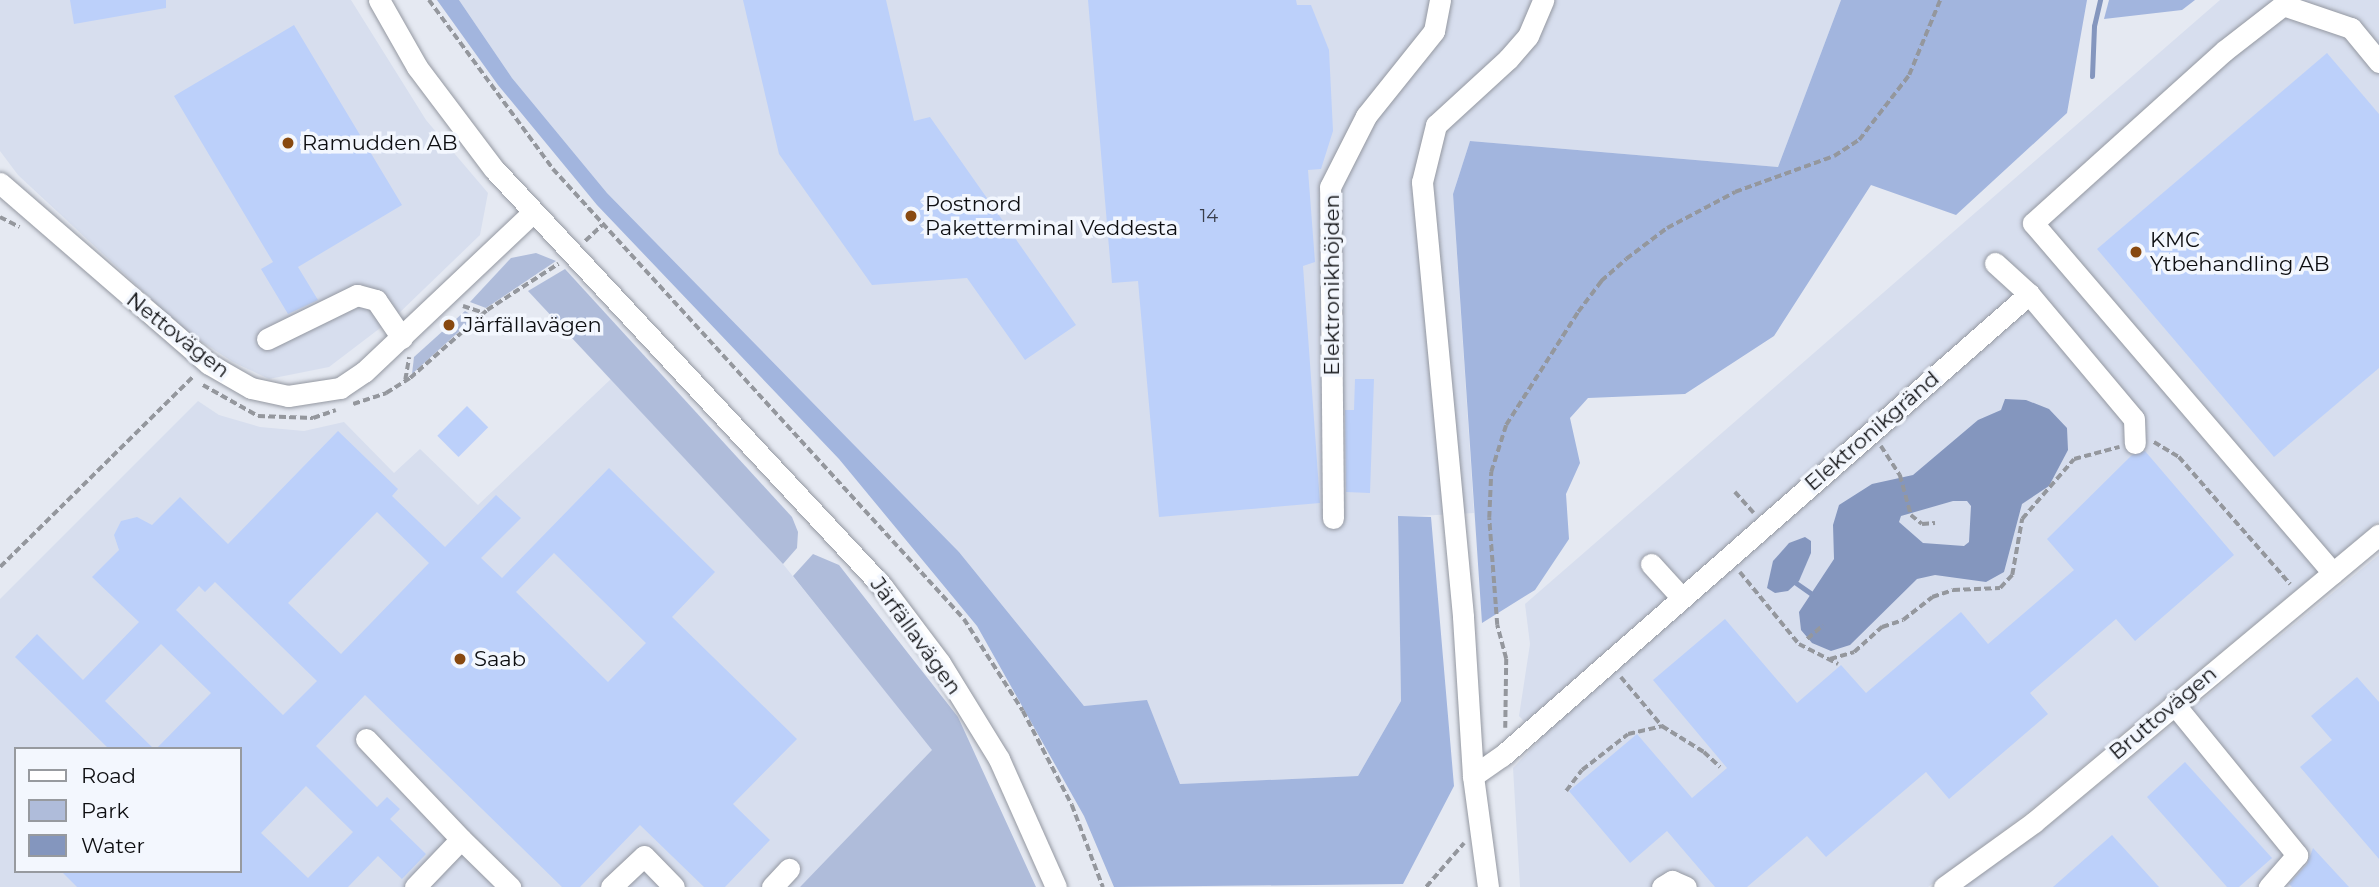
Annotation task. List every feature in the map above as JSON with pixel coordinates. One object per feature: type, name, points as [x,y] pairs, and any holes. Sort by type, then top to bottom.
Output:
[{"type":"street","name":"Järfällavägen","points":[[379,0],[417,67],[461,130],[533,212],[882,586],[940,663],[999,760],[1056,887]]},
{"type":"street","name":"Elektronikhöjden","points":[[1333,518],[1329,187],[1366,116],[1434,32],[1440,0]]},
{"type":"street","points":[[1488,887],[1473,776],[1422,182],[1427,151],[1436,125],[1528,36],[1543,0]]},
{"type":"street","points":[[2333,573],[2032,223],[2224,51],[2283,5],[2351,28],[2379,62]]},
{"type":"street","name":"Nettovägen","points":[[0,183],[182,342],[251,388],[288,396],[340,388],[410,344],[533,212]]},
{"type":"street","points":[[1995,263],[2029,295],[2134,419],[2135,443]]},
{"type":"street","points":[[267,339],[357,295],[376,300],[410,344]]},
{"type":"street","name":"Elektronikgränd","points":[[1473,776],[1502,756],[2029,295]]},
{"type":"street","name":"Bruttovägen","points":[[1944,887],[2034,822],[2379,535]]},
{"type":"street","points":[[1651,564],[1681,597]]},
{"type":"street","points":[[2174,704],[2297,855],[2269,887]]},
{"type":"street","points":[[366,739],[510,887]]},
{"type":"street","points":[[415,887],[461,839]]},
{"type":"street","points":[[611,887],[644,856],[674,887]]},
{"type":"street","points":[[772,887],[789,869]]},
{"type":"street","points":[[1662,887],[1672,881],[1686,887]]},
{"type":"path","points":[[429,0],[525,136],[602,225],[921,568],[964,619],[1023,711],[1072,805],[1103,887]]},
{"type":"path","points":[[1502,756],[1506,659],[1497,625],[1489,519],[1491,472],[1506,425],[1578,312],[1601,281],[1626,259],[1667,228],[1735,192],[1834,156],[1859,139],[1909,75],[1940,0]]},
{"type":"path","points":[[583,242],[602,225]]},
{"type":"path","points":[[386,393],[405,381],[484,313],[558,264]]},
{"type":"path","points":[[455,314],[464,305],[484,313]]},
{"type":"path","points":[[405,381],[410,344]]},
{"type":"path","points":[[0,567],[194,376]]},
{"type":"path","points":[[1829,659],[1854,652],[1882,627],[1903,620],[1932,597],[1953,590],[2000,589],[2012,575],[2022,519],[2074,459],[2135,443],[2162,443],[2179,457],[2302,598]]},
{"type":"path","points":[[1890,457],[1911,515],[1922,524],[1935,523]]},
{"type":"path","points":[[1735,492],[1764,525]]},
{"type":"path","points":[[1727,557],[1799,644],[1838,664]]},
{"type":"path","points":[[1807,639],[1823,625]]},
{"type":"path","points":[[1608,662],[1662,726],[1704,751],[1720,767]]},
{"type":"path","points":[[1566,791],[1583,770],[1628,734],[1662,726]]},
{"type":"path","points":[[1426,887],[1465,841],[1481,834]]},
{"type":"shaded area","points":[[0,0],[351,0],[426,120],[488,193],[480,235],[396,316],[329,367],[269,379],[233,362],[187,332],[18,175],[0,151]]},
{"type":"shaded area","points":[[437,0],[459,0],[512,78],[607,193],[959,552],[1084,706],[1147,700],[1180,784],[1358,776],[1401,701],[1398,516],[1431,517],[1454,786],[1403,884],[1114,887],[1084,816],[977,626],[839,459],[597,205],[498,85]]},
{"type":"shaded area","points":[[459,0],[1841,0],[1778,167],[1470,141],[1453,194],[1474,513],[1398,517],[1401,701],[1358,776],[1180,784],[1147,701],[1084,706],[959,552],[607,193],[512,78]]},
{"type":"shaded area","points":[[1841,0],[2087,0],[2067,113],[1956,215],[1871,185],[1774,336],[1685,394],[1588,398],[1570,418],[1580,463],[1566,494],[1569,539],[1535,590],[1482,623],[1453,194],[1470,141],[1778,167]]},
{"type":"shaded area","points":[[2109,0],[2195,0],[2182,10],[2104,19]]},
{"type":"shaded area","points":[[2220,0],[2379,0],[2379,521],[2028,812],[1928,887],[1520,887],[1513,768],[1541,739],[1519,716],[1530,644],[1525,604]]},
{"type":"shaded area","points":[[611,379],[783,564],[933,750],[800,887],[0,887],[0,599],[198,401],[219,415],[260,427],[304,431],[344,422],[394,473],[420,449],[478,505]]},
{"type":"shaded area","points":[[2379,555],[2379,887],[1961,887],[2037,835]]},
{"type":"green space","points":[[536,253],[556,261],[486,308],[470,302],[511,258]]},
{"type":"green space","points":[[565,269],[792,517],[798,532],[797,548],[783,564],[528,291]]},
{"type":"green space","points":[[465,311],[475,317],[412,374],[414,357]]},
{"type":"green space","points":[[813,554],[839,565],[958,717],[1036,887],[800,887],[932,750],[793,576]]},
{"type":"water","points":[[2005,399],[2026,400],[2049,409],[2067,428],[2068,450],[2049,486],[2022,504],[2004,572],[1986,582],[1935,575],[1917,579],[1850,645],[1831,651],[1812,643],[1801,630],[1799,612],[1834,559],[1833,525],[1839,505],[1872,484],[1913,475],[1978,420],[2001,410]],"holes":[[[1953,501],[1967,501],[1971,506],[1969,542],[1964,546],[1923,543],[1899,522],[1901,516]]]},
{"type":"water","points":[[1805,537],[1811,541],[1811,553],[1799,581],[1788,591],[1775,593],[1767,588],[1773,561],[1789,543]]},
{"type":"building","points":[[70,0],[166,0],[166,8],[74,24]]},
{"type":"building","name":"Postnord Paketterminal Veddesta","points":[[743,0],[886,0],[914,121],[930,117],[1076,325],[1025,360],[967,278],[872,285],[779,154]]},
{"type":"building","points":[[1088,0],[1296,0],[1297,5],[1311,5],[1329,50],[1333,131],[1321,169],[1308,170],[1315,262],[1303,266],[1320,503],[1159,517],[1138,281],[1112,283]]},
{"type":"building","points":[[294,25],[402,205],[298,267],[318,300],[288,314],[261,269],[273,262],[174,96]]},
{"type":"building","points":[[2327,53],[2379,114],[2379,368],[2274,457],[2097,249]]},
{"type":"building","points":[[1355,379],[1374,379],[1370,493],[1346,492],[1345,410],[1354,410]]},
{"type":"building","points":[[467,406],[488,427],[459,457],[437,436]]},
{"type":"building","name":"Saab","points":[[338,431],[398,489],[392,496],[445,547],[496,495],[521,518],[481,558],[502,578],[609,468],[715,572],[672,617],[797,739],[733,804],[770,840],[725,887],[704,887],[640,825],[580,887],[562,887],[365,695],[316,746],[377,807],[387,797],[400,809],[390,819],[426,854],[402,879],[378,856],[348,887],[77,887],[63,873],[242,873],[242,747],[158,747],[211,693],[161,644],[105,701],[152,747],[107,747],[15,657],[37,634],[83,680],[139,622],[92,577],[119,550],[114,535],[121,521],[137,517],[152,525],[180,497],[228,544]],"holes":[[[377,512],[429,563],[341,654],[288,603]],[[554,553],[646,643],[608,682],[516,592]],[[215,582],[317,681],[283,715],[176,610],[199,586],[205,592]],[[306,786],[353,832],[308,878],[261,833]]]},
{"type":"building","points":[[2145,451],[2234,555],[2135,641],[2116,619],[2030,693],[2048,714],[1949,799],[1926,772],[1826,857],[1807,836],[1747,887],[1715,887],[1667,831],[1630,863],[1569,791],[1637,734],[1692,798],[1727,768],[1653,680],[1725,619],[1797,703],[1841,665],[1866,693],[1961,612],[1988,644],[2074,570],[2047,539],[2132,455]]},
{"type":"building","points":[[2357,677],[2379,702],[2379,859],[2300,767],[2332,740],[2311,716]]},
{"type":"building","points":[[2185,762],[2272,858],[2239,887],[2227,887],[2147,797]]},
{"type":"building","points":[[2112,835],[2159,887],[2053,887]]},
{"type":"building","points":[[2313,848],[2349,887],[2292,887],[2289,884],[2307,864]]},
{"type":"waterway","points":[[2092,76],[2094,26],[2100,0]]},
{"type":"waterway","points":[[1796,583],[1812,594]]},
{"type":"place","name":"Ramudden AB","points":[[288,143]]},
{"type":"place","name":"Postnord Paketterminal Veddesta","points":[[911,216]]},
{"type":"place","name":"KMC Ytbehandling AB","points":[[2136,252]]},
{"type":"place","name":"Järfällavägen","points":[[449,325]]},
{"type":"place","name":"Saab","points":[[460,659]]}]
